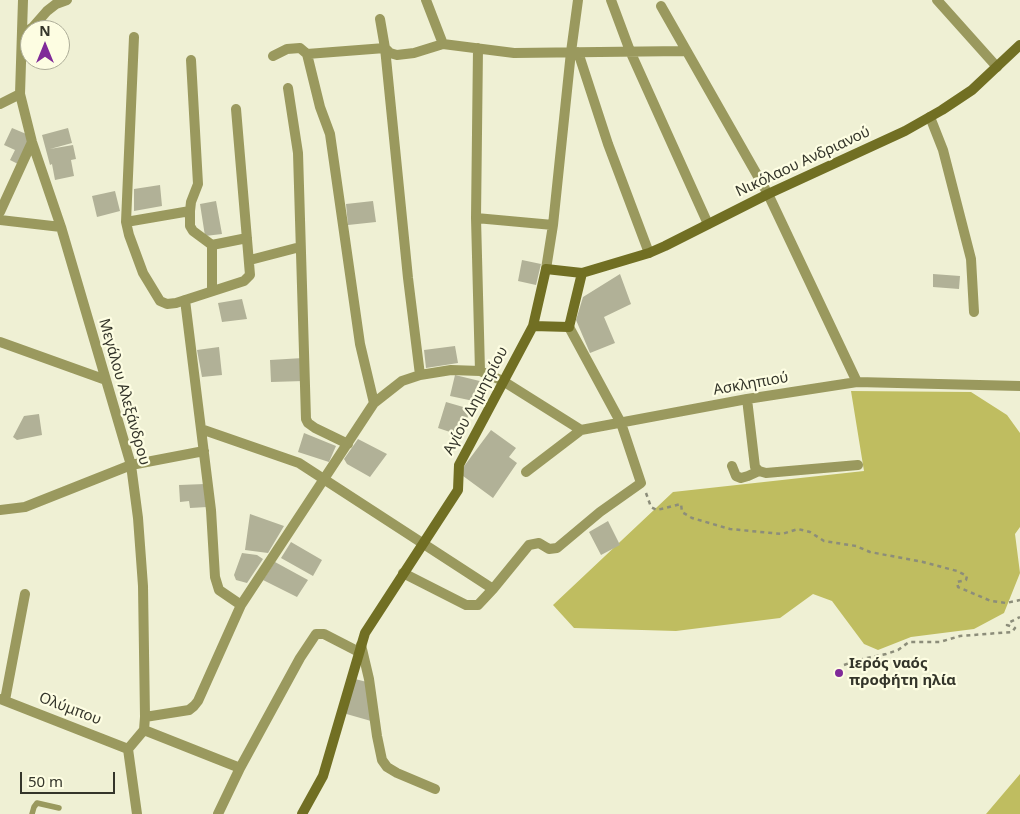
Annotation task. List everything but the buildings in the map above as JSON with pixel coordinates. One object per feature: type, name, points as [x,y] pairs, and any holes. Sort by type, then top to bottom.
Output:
[{"type":"street","name":"Μεγάλου Αλεξάνδρου","points":[[22,20],[23,0]]},
{"type":"street","points":[[39,20],[46,11],[56,4],[67,0]]},
{"type":"street","points":[[426,0],[443,44]]},
{"type":"street","name":"Αγίου Δημητρίου","points":[[302,814],[323,776],[365,633],[458,490],[458,465],[533,326],[553,225],[574,52],[578,0]]},
{"type":"street","points":[[611,0],[630,51],[708,224]]},
{"type":"street","points":[[937,0],[997,67]]},
{"type":"street","points":[[661,6],[768,194],[857,382]]},
{"type":"street","points":[[380,19],[385,48],[408,278],[420,375]]},
{"type":"street","points":[[134,37],[126,222],[143,273],[156,297],[167,304],[176,304],[247,280],[250,276],[236,109]]},
{"type":"street","points":[[307,54],[385,48],[390,53],[397,55],[414,53],[443,44],[514,53],[685,51]]},
{"type":"street","name":"Νικόλαου Ανδριανού","points":[[582,273],[649,253],[930,117],[972,90],[1020,45]]},
{"type":"street","points":[[273,56],[288,49],[300,48],[307,54],[320,107],[330,134],[360,344],[374,403]]},
{"type":"street","points":[[478,48],[476,218],[480,371]]},
{"type":"street","points":[[574,52],[649,253]]},
{"type":"street","points":[[191,60],[198,184],[191,202],[190,226],[193,231],[212,245],[247,238]]},
{"type":"street","name":"Μεγάλου Αλεξάνδρου","points":[[21,70],[20,94],[32,142],[61,227],[132,465],[143,586],[144,730]]},
{"type":"street","points":[[288,88],[298,152],[306,419],[315,428],[348,444]]},
{"type":"street","points":[[0,104],[20,94]]},
{"type":"street","points":[[930,117],[943,150],[971,259],[974,312]]},
{"type":"street","points":[[0,212],[32,142]]},
{"type":"street","points":[[126,222],[190,211]]},
{"type":"street","points":[[476,218],[553,225]]},
{"type":"street","points":[[0,220],[61,227]]},
{"type":"street","points":[[212,245],[212,291]]},
{"type":"street","points":[[250,260],[300,247]]},
{"type":"street","points":[[403,573],[466,606],[478,605],[529,545],[539,543],[549,550],[557,548],[600,512],[642,483],[621,423],[569,327],[582,273],[546,268]]},
{"type":"street","points":[[185,300],[212,510],[216,577],[220,590],[241,605]]},
{"type":"street","points":[[533,326],[569,327]]},
{"type":"street","points":[[0,342],[106,380]]},
{"type":"street","points":[[145,717],[189,710],[198,701],[241,605],[374,403],[402,381],[420,375],[451,370],[480,371],[503,381],[581,430],[526,472]]},
{"type":"street","name":"Ασκληπιού","points":[[581,430],[747,399],[857,382],[1018,387]]},
{"type":"street","points":[[747,399],[756,467],[759,470],[766,473],[858,465]]},
{"type":"street","points":[[201,429],[299,463],[493,589]]},
{"type":"street","points":[[3,509],[25,507],[132,465],[204,451]]},
{"type":"street","points":[[732,466],[736,476],[741,478],[759,470]]},
{"type":"street","points":[[2,700],[25,594]]},
{"type":"street","points":[[218,814],[240,768],[300,658],[316,634],[324,634],[360,648],[369,679],[382,760],[387,767],[397,773],[434,789]]},
{"type":"street","name":"Ολύμπου","points":[[2,700],[128,749]]},
{"type":"street","points":[[138,814],[128,749],[144,730],[240,768]]},
{"type":"lane","points":[[32,814],[37,803],[59,808]]},
{"type":"path","points":[[642,483],[651,507],[657,510],[681,504],[682,512],[692,518],[730,529],[782,534],[798,530],[810,532],[824,542],[856,546],[870,552],[923,562],[957,571],[967,576],[966,580],[957,582],[958,587],[991,601],[1006,603],[1020,600]]},
{"type":"path","points":[[844,665],[898,650],[909,642],[940,642],[960,636],[1012,632],[1014,628],[1006,625],[1020,617]]},
{"type":"shaded area","points":[[851,391],[971,392],[1007,415],[1020,433],[1020,527],[1015,534],[1020,573],[1004,613],[974,629],[911,637],[878,650],[864,644],[832,601],[813,594],[780,618],[676,631],[574,628],[553,605],[673,492],[864,471]]},
{"type":"shaded area","points":[[1020,774],[1020,814],[986,814]]},
{"type":"place","name":"Ιερός ναός προφήτη ηλία","points":[[839,673]]}]
